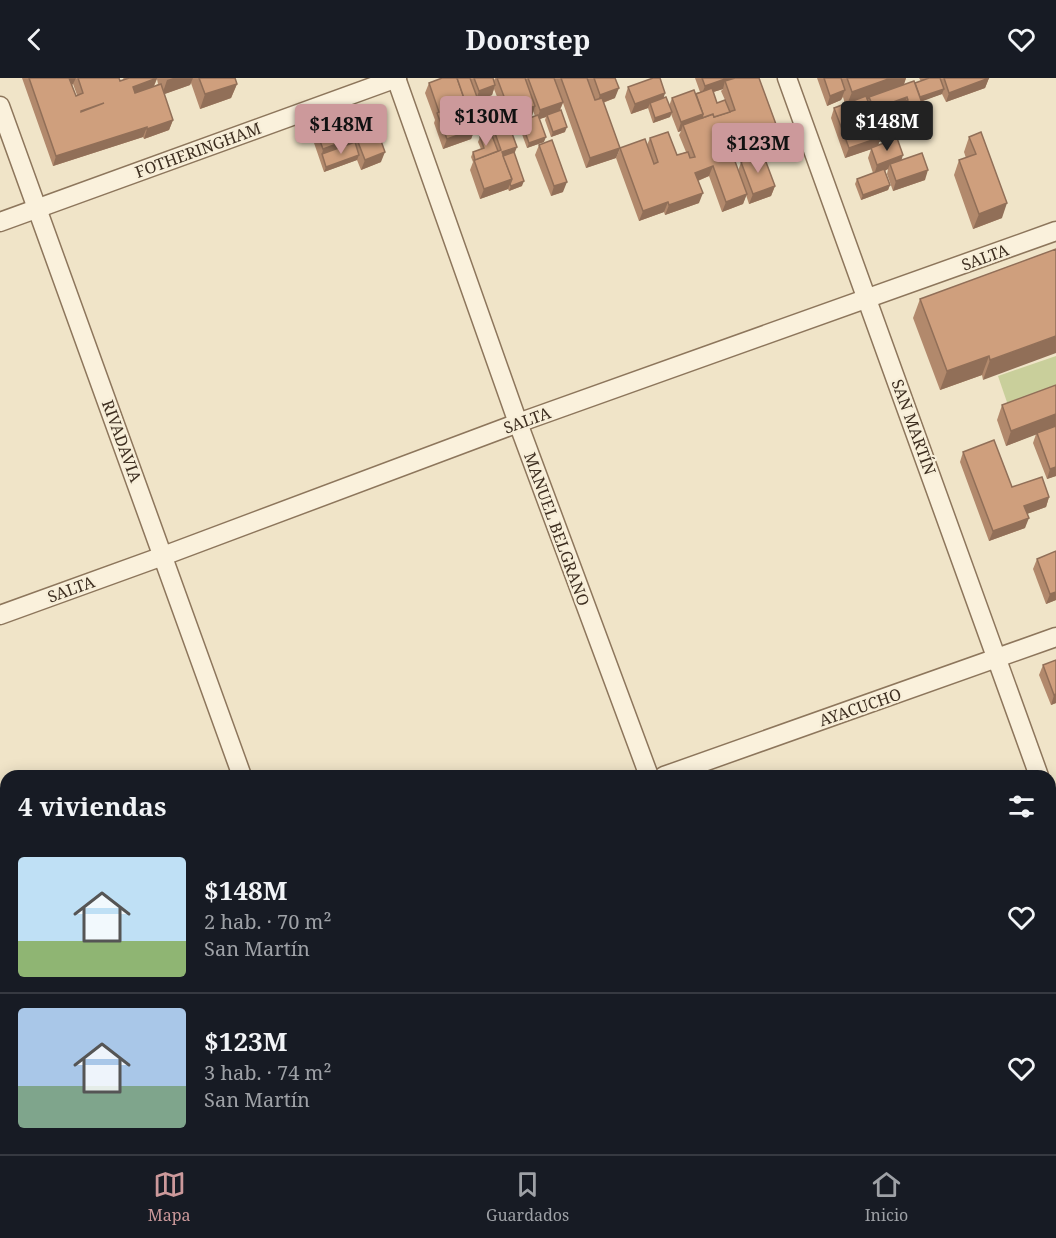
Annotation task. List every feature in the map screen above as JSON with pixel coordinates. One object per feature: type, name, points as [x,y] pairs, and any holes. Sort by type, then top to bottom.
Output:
[{"type":"street","name":"FOTHERINGHAM","points":[[0,222],[396,78]]},
{"type":"street","name":"MANUEL BELGRANO","points":[[396,78],[518,423],[647,770]]},
{"type":"street","name":"SAN MARTÍN","points":[[787,78],[1037,770]]},
{"type":"street","name":"RIVADAVIA","points":[[0,106],[240,770]]},
{"type":"street","name":"SALTA","points":[[0,615],[518,423],[1056,231]]},
{"type":"street","name":"AYACUCHO","points":[[681,770],[1056,637]]},
{"type":"green space","points":[[1056,356],[1056,395],[1010,411],[998,376]]},
{"type":"building","points":[[29,78],[69,78],[76,96],[83,93],[78,78],[119,78],[120,81],[129,78],[157,78],[133,87],[135,93],[161,84],[173,120],[56,156]]},
{"type":"building","points":[[199,78],[235,78],[237,84],[205,94]]},
{"type":"building","points":[[442,78],[457,78],[466,104],[488,96],[496,117],[474,125],[475,129],[447,139],[429,83]]},
{"type":"building","points":[[457,78],[470,78],[477,97],[465,101]]},
{"type":"building","points":[[474,78],[493,78],[495,85],[479,91]]},
{"type":"building","points":[[497,78],[525,78],[535,106],[511,115]]},
{"type":"building","points":[[528,78],[554,78],[563,102],[540,110]]},
{"type":"building","points":[[561,78],[587,78],[595,100],[602,98],[620,148],[590,158]]},
{"type":"building","points":[[594,78],[615,78],[619,88],[600,95]]},
{"type":"building","points":[[653,78],[660,78],[665,93],[635,104],[628,87]]},
{"type":"building","points":[[702,78],[728,78],[705,86]]},
{"type":"building","points":[[735,78],[759,78],[777,127],[729,145],[747,194],[726,202],[713,166],[695,173],[703,193],[643,211],[620,148],[645,139],[654,164],[658,162],[650,138],[668,132],[677,155],[688,152],[690,158],[695,157],[683,125],[713,114],[714,117],[735,110],[725,81]]},
{"type":"building","points":[[824,78],[841,78],[845,90],[830,96]]},
{"type":"building","points":[[847,78],[891,78],[852,92]]},
{"type":"building","points":[[929,78],[940,78],[944,89],[920,97],[915,83]]},
{"type":"building","points":[[944,78],[989,78],[949,93]]},
{"type":"building","points":[[914,81],[922,103],[911,107],[915,120],[882,132],[874,112],[908,100],[907,97],[874,109],[869,97]]},
{"type":"building","points":[[712,88],[717,103],[725,100],[730,112],[702,118],[703,114],[696,94]]},
{"type":"building","points":[[694,90],[703,114],[681,122],[672,98]]},
{"type":"building","points":[[866,96],[881,137],[849,148],[834,108]]},
{"type":"building","points":[[666,97],[672,112],[655,118],[650,103]]},
{"type":"building","points":[[369,107],[385,152],[365,160],[356,137],[323,149],[317,133],[350,121],[348,114]]},
{"type":"building","points":[[561,110],[567,127],[553,132],[547,115]]},
{"type":"building","points":[[538,115],[546,137],[529,143],[521,121]]},
{"type":"building","points":[[506,117],[517,147],[502,152],[512,179],[484,189],[474,160],[501,150],[491,122]]},
{"type":"building","points":[[981,132],[1007,203],[979,214],[959,160],[976,154],[969,137]]},
{"type":"building","points":[[491,133],[498,151],[475,160],[473,152],[484,148],[480,137]]},
{"type":"building","points":[[897,138],[903,155],[877,165],[871,148]]},
{"type":"building","points":[[552,140],[567,182],[554,186],[539,145]]},
{"type":"building","points":[[355,142],[359,155],[326,167],[322,154]]},
{"type":"building","points":[[514,152],[524,181],[511,186],[512,179],[503,156]]},
{"type":"building","points":[[922,153],[928,170],[896,181],[890,164]]},
{"type":"building","points":[[763,154],[775,186],[753,194],[741,162]]},
{"type":"building","points":[[884,169],[890,185],[863,195],[857,179]]},
{"type":"building","points":[[1056,249],[1056,336],[990,360],[989,356],[947,371],[920,299]]},
{"type":"building","points":[[1056,385],[1056,414],[1011,431],[1002,405]]},
{"type":"building","points":[[1056,426],[1056,467],[1050,469],[1037,433]]},
{"type":"building","points":[[994,440],[1012,487],[1042,477],[1049,497],[1024,506],[1029,518],[993,531],[963,452]]},
{"type":"building","points":[[1056,551],[1056,592],[1050,594],[1037,559]]},
{"type":"building","points":[[1056,660],[1056,694],[1054,695],[1043,665]]}]
